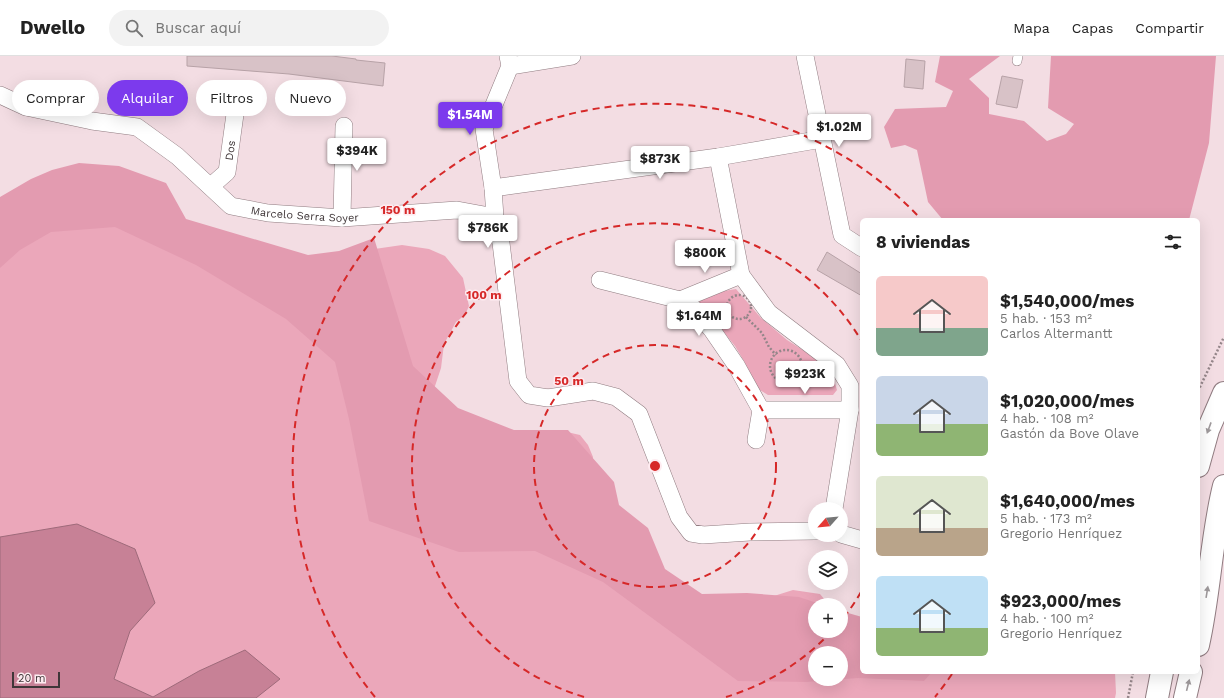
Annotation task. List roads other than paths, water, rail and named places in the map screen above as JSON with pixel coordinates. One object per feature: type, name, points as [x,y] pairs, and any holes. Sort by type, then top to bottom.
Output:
[{"type":"main road","points":[[1200,459],[1208,430],[1224,393]]},
{"type":"main road","points":[[1200,632],[1224,486]]},
{"type":"main road","points":[[1157,698],[1162,674]]},
{"type":"main road","points":[[1185,698],[1191,674]]},
{"type":"street","points":[[572,56],[509,61],[484,129],[493,188],[495,217],[501,243],[518,381],[529,395],[548,398],[593,390],[616,397],[638,414],[679,517],[691,533],[703,535],[750,532],[808,532]]},
{"type":"street","points":[[805,56],[842,235],[860,247]]},
{"type":"street","name":"Marcelo Serra Soyer","points":[[0,95],[26,108],[92,121],[137,127],[177,156],[231,206],[268,213],[342,218],[457,210],[495,217]]},
{"type":"street","name":"Dos","points":[[211,186],[227,172],[235,116]]},
{"type":"street","points":[[342,218],[344,126]]},
{"type":"street","points":[[493,188],[718,157],[822,139]]},
{"type":"street","points":[[718,157],[741,275],[769,313],[836,365],[850,386],[850,410],[835,502]]},
{"type":"street","points":[[680,300],[741,275]]},
{"type":"street","points":[[600,280],[680,300],[694,309],[712,330],[736,364],[761,410],[756,440]]},
{"type":"street","points":[[761,410],[850,410]]},
{"type":"street","points":[[848,536],[860,539]]}]
